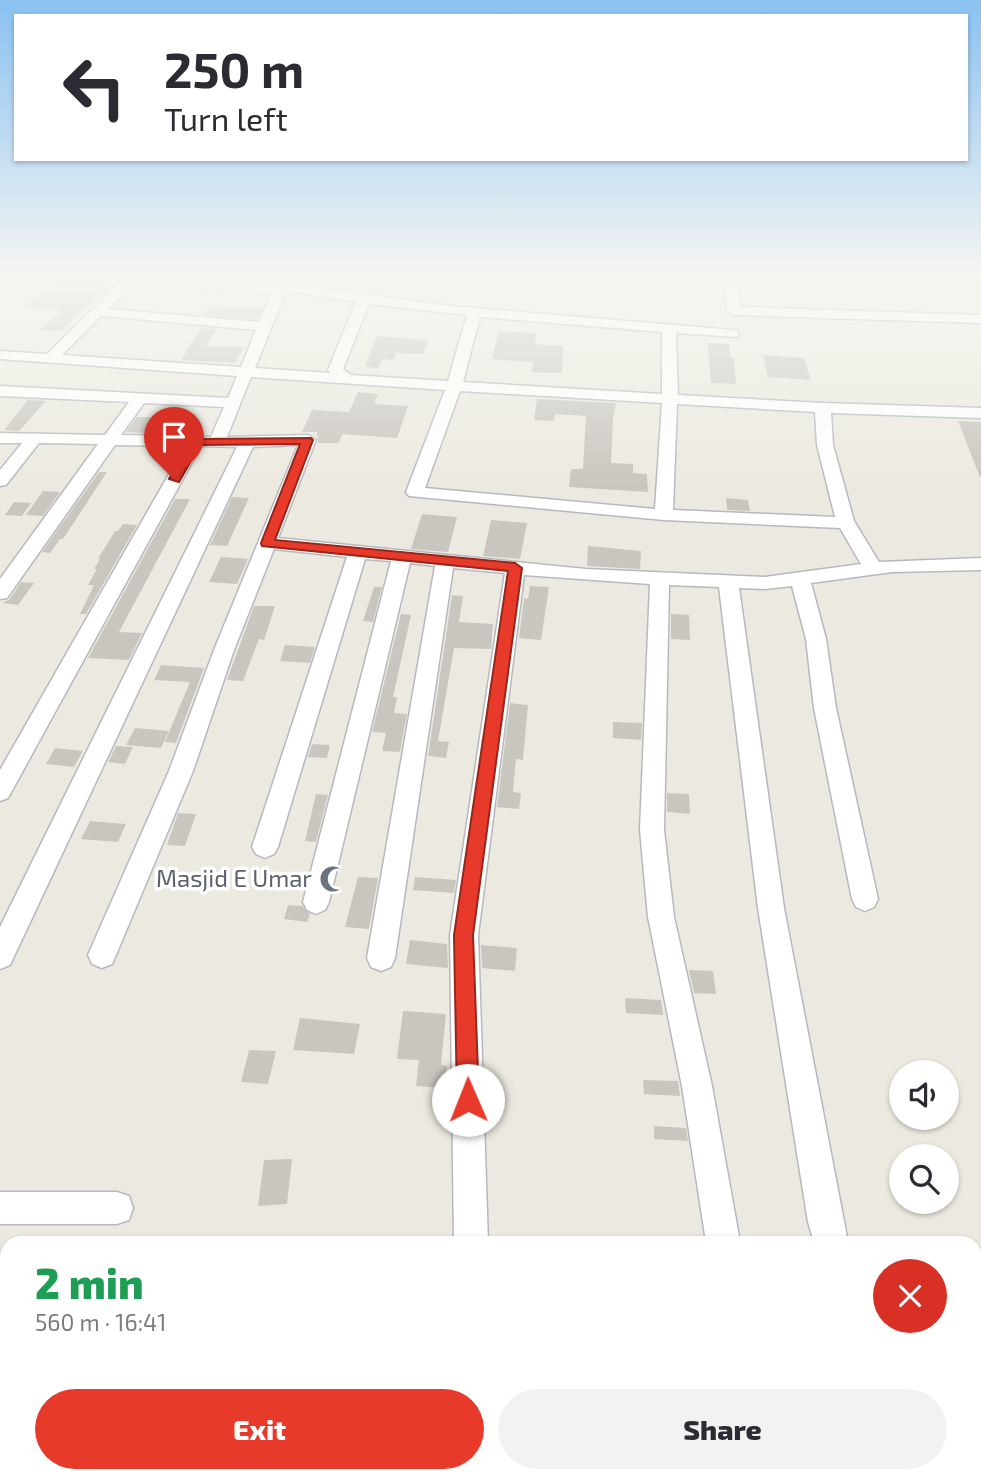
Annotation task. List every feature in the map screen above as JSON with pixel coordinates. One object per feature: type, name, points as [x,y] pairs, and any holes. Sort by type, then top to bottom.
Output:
[{"type":"street","points":[[0,412],[8,391],[56,348]]},
{"type":"street","points":[[218,440],[255,348]]},
{"type":"street","points":[[344,348],[335,370],[346,378]]},
{"type":"street","points":[[465,348],[454,386],[415,492],[664,515],[845,523]]},
{"type":"street","points":[[664,515],[670,397],[669,348]]},
{"type":"street","points":[[0,355],[823,408],[981,413]]},
{"type":"street","points":[[8,391],[235,403]]},
{"type":"street","points":[[0,593],[140,398]]},
{"type":"street","points":[[823,408],[825,445],[845,523],[852,530],[873,568]]},
{"type":"street","points":[[0,481],[36,437]]},
{"type":"street","points":[[0,438],[247,442],[307,440],[224,650],[181,771],[102,955]]},
{"type":"street","points":[[0,790],[196,441]]},
{"type":"street","points":[[0,956],[247,442]]},
{"type":"street","points":[[267,543],[515,568],[765,583],[873,568],[981,564]]},
{"type":"street","points":[[265,847],[358,552]]},
{"type":"street","points":[[316,902],[402,556]]},
{"type":"street","points":[[381,958],[413,772],[444,560]]},
{"type":"street","points":[[471,1236],[464,935],[515,568]]},
{"type":"street","points":[[660,578],[652,830],[661,917],[697,1086],[722,1236]]},
{"type":"street","points":[[800,578],[816,639],[825,708],[865,899]]},
{"type":"street","points":[[728,581],[771,908],[829,1236]]},
{"type":"street","points":[[0,1208],[117,1208]]},
{"type":"building","points":[[188,348],[243,348],[235,363],[181,360]]},
{"type":"building","points":[[372,348],[425,348],[423,354],[396,353],[394,360],[382,359],[379,368],[365,367]]},
{"type":"building","points":[[495,348],[563,348],[562,373],[532,372],[533,362],[492,359]]},
{"type":"building","points":[[708,348],[730,348],[731,358],[734,358],[736,384],[711,383]]},
{"type":"building","points":[[763,355],[804,358],[811,380],[768,377]]},
{"type":"building","points":[[358,392],[378,394],[374,404],[408,406],[397,438],[342,434],[339,443],[318,443],[317,432],[302,432],[312,410],[349,412]]},
{"type":"building","points":[[537,399],[616,403],[611,463],[633,464],[633,473],[647,474],[648,492],[569,487],[571,469],[583,469],[586,416],[555,414],[554,421],[534,420]]},
{"type":"building","points":[[28,400],[46,401],[19,431],[4,430]]},
{"type":"building","points":[[137,417],[153,417],[143,433],[126,432]]},
{"type":"building","points":[[958,421],[981,422],[981,477],[980,477]]},
{"type":"building","points":[[99,472],[107,472],[63,539],[60,539],[50,553],[42,552]]},
{"type":"building","points":[[43,491],[60,492],[43,516],[26,515]]},
{"type":"building","points":[[232,497],[249,498],[227,546],[210,545]]},
{"type":"building","points":[[726,498],[748,500],[750,511],[727,510]]},
{"type":"building","points":[[175,499],[190,499],[119,632],[142,633],[129,660],[88,658]]},
{"type":"building","points":[[14,502],[31,503],[22,516],[5,515]]},
{"type":"building","points":[[422,514],[457,517],[448,552],[411,549]]},
{"type":"building","points":[[491,520],[527,523],[520,559],[483,556]]},
{"type":"building","points":[[123,524],[137,525],[86,614],[80,614],[94,585],[88,585],[97,569],[94,569],[98,559],[115,531]]},
{"type":"building","points":[[588,546],[641,551],[640,569],[587,566]]},
{"type":"building","points":[[221,557],[248,559],[237,584],[209,582]]},
{"type":"building","points":[[21,582],[34,583],[18,605],[2,603],[9,600]]},
{"type":"building","points":[[530,586],[549,587],[541,640],[519,638],[524,598],[528,599]]},
{"type":"building","points":[[374,587],[382,587],[373,622],[363,621]]},
{"type":"building","points":[[452,595],[463,596],[459,622],[493,624],[491,649],[454,648],[438,741],[449,742],[446,758],[428,756]]},
{"type":"building","points":[[254,606],[275,606],[264,640],[259,639],[243,681],[227,680]]},
{"type":"building","points":[[401,614],[411,615],[393,697],[397,697],[394,713],[407,714],[400,752],[382,751],[386,733],[372,732]]},
{"type":"building","points":[[671,614],[689,615],[690,640],[671,639]]},
{"type":"building","points":[[285,645],[315,647],[310,663],[280,661]]},
{"type":"building","points":[[161,665],[204,668],[176,743],[165,742],[190,682],[154,680]]},
{"type":"building","points":[[510,703],[528,705],[523,760],[516,759],[513,792],[521,793],[519,809],[497,807]]},
{"type":"building","points":[[613,722],[642,723],[641,740],[613,738]]},
{"type":"building","points":[[135,728],[169,731],[161,748],[126,745]]},
{"type":"building","points":[[312,744],[330,745],[327,758],[308,757]]},
{"type":"building","points":[[116,746],[133,747],[125,764],[108,762]]},
{"type":"building","points":[[55,748],[83,751],[74,767],[46,764]]},
{"type":"building","points":[[667,793],[689,794],[690,814],[667,812]]},
{"type":"building","points":[[316,794],[328,795],[316,842],[305,841]]},
{"type":"building","points":[[178,813],[196,814],[185,846],[167,845]]},
{"type":"building","points":[[90,821],[126,824],[118,842],[81,839]]},
{"type":"building","points":[[358,877],[378,878],[369,929],[345,927]]},
{"type":"building","points":[[415,877],[456,880],[454,893],[413,890]]},
{"type":"building","points":[[288,905],[302,906],[310,914],[307,922],[284,919]]},
{"type":"building","points":[[410,940],[447,944],[448,968],[406,964]]},
{"type":"building","points":[[481,945],[517,948],[515,971],[482,968]]},
{"type":"building","points":[[689,970],[713,971],[716,994],[694,993]]},
{"type":"building","points":[[625,998],[661,1000],[663,1015],[626,1013]]},
{"type":"building","points":[[403,1011],[446,1014],[441,1065],[447,1066],[444,1088],[416,1086],[419,1060],[397,1059]]},
{"type":"building","points":[[300,1018],[360,1024],[354,1054],[293,1050]]},
{"type":"building","points":[[249,1050],[276,1051],[268,1084],[241,1082]]},
{"type":"building","points":[[643,1080],[678,1081],[680,1096],[644,1094]]},
{"type":"building","points":[[654,1126],[686,1128],[688,1141],[654,1139]]},
{"type":"building","points":[[292,1159],[287,1204],[258,1206],[264,1160]]},
{"type":"place","name":"Masjid E Umar","points":[[333,879]]},
{"type":"route","points":[[174,479],[196,441],[307,440],[267,543],[515,568],[464,935],[468,1100]]}]
